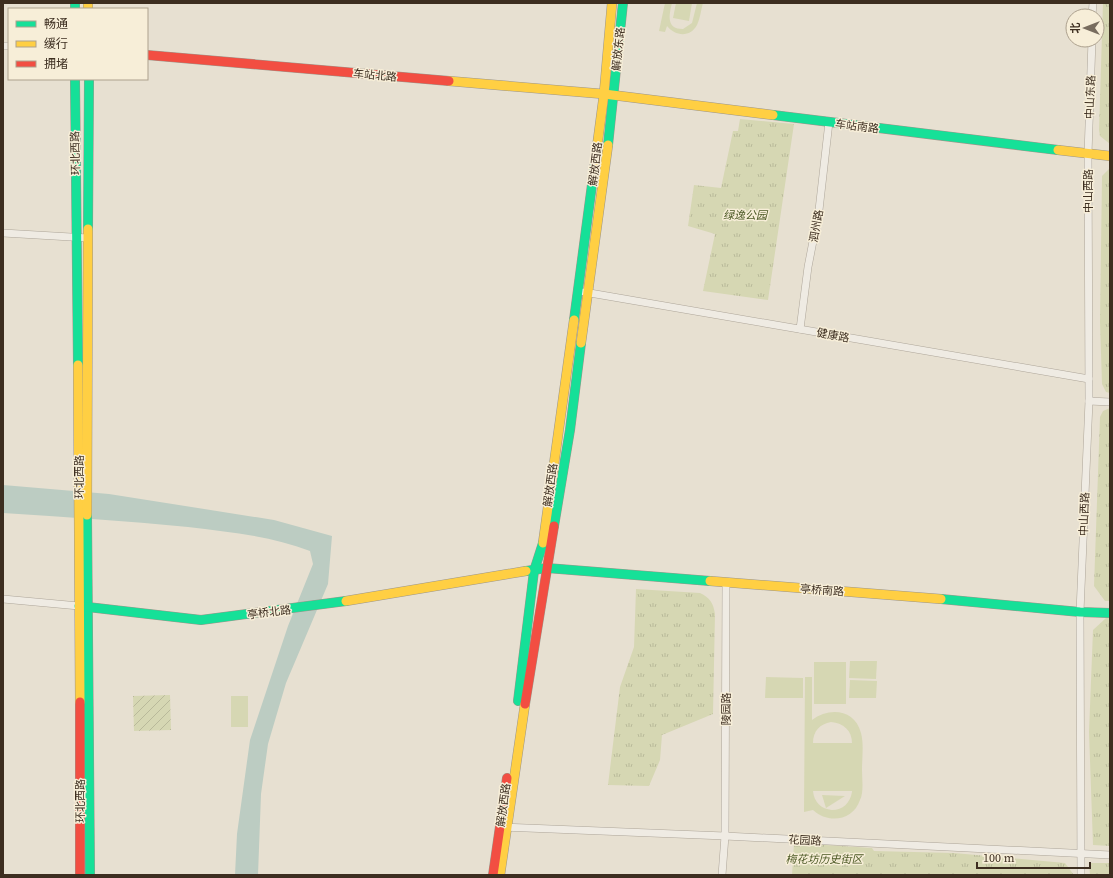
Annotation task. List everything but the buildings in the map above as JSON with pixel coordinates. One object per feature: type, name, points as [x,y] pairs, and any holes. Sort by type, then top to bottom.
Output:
[{"type":"street","name":"解放东路","points":[[604,94],[612,3]]},
{"type":"street","name":"解放东路","points":[[614,96],[623,3]]},
{"type":"street","name":"中山东路","points":[[1088,154],[1092,48]]},
{"type":"street","name":"车站北路","points":[[148,55],[604,94]]},
{"type":"street","name":"环北西路","points":[[75,80],[76,238],[83,480]]},
{"type":"street","name":"环北西路","points":[[80,875],[83,480],[88,238],[88,80]]},
{"type":"street","name":"车站南路","points":[[604,94],[1110,156]]},
{"type":"street","name":"解放西路","points":[[500,875],[503,827],[534,571],[543,542],[604,94]]},
{"type":"street","name":"解放西路","points":[[493,875],[503,827],[570,430],[614,96]]},
{"type":"street","name":"泗州路","points":[[800,329],[808,266],[819,210],[829,122]]},
{"type":"street","name":"中山西路","points":[[1081,875],[1080,612],[1089,401],[1088,154]]},
{"type":"street","points":[[3,233],[88,238]]},
{"type":"street","name":"健康路","points":[[578,291],[1089,379]]},
{"type":"street","points":[[1089,401],[1110,402]]},
{"type":"street","name":"亭桥南路","points":[[534,571],[547,568],[1080,612],[1110,613]]},
{"type":"street","name":"亭桥北路","points":[[3,599],[83,606],[202,620],[330,604],[453,582],[534,571]]},
{"type":"street","name":"陵园路","points":[[722,875],[725,836],[726,583]]},
{"type":"street","name":"环北西路","points":[[83,606],[90,875]]},
{"type":"street","name":"花园路","points":[[503,827],[725,836],[1110,855]]},
{"type":"green space","points":[[665,3],[672,3],[670,12],[671,24],[674,27],[683,29],[692,23],[697,3],[703,3],[698,23],[694,29],[687,34],[678,34],[667,26],[665,32],[659,31]]},
{"type":"green space","points":[[676,3],[692,3],[689,21],[673,18]]},
{"type":"green space","points":[[1103,3],[1110,3],[1110,144],[1100,136],[1099,130],[1102,48],[1105,48],[1105,8],[1103,8]]},
{"type":"green space","name":"绿逸公园","points":[[740,119],[794,124],[768,300],[703,291],[715,234],[688,226],[694,185],[721,188],[733,131],[738,131]]},
{"type":"green space","points":[[1110,168],[1110,393],[1106,392],[1102,384],[1100,322],[1102,176]]},
{"type":"green space","points":[[1110,408],[1110,601],[1105,601],[1094,586],[1100,417],[1103,411]]},
{"type":"green space","points":[[636,589],[700,593],[710,601],[715,614],[713,714],[662,735],[660,760],[649,786],[608,785],[620,687],[634,647]]},
{"type":"green space","points":[[1106,618],[1110,618],[1110,846],[1093,845],[1089,732],[1093,630]]},
{"type":"green space","points":[[850,661],[877,661],[876,679],[849,678]]},
{"type":"green space","points":[[814,662],[846,662],[846,704],[814,704]]},
{"type":"green space","points":[[766,677],[803,678],[803,698],[765,698]]},
{"type":"green space","points":[[805,677],[812,677],[812,720],[826,713],[833,712],[847,715],[858,725],[861,733],[863,751],[862,789],[857,807],[846,816],[833,819],[813,810],[804,812]],"holes":[[[831,722],[840,724],[846,728],[851,735],[852,743],[813,743],[814,735],[820,726]],[[813,791],[852,791],[852,792],[848,803],[839,809],[832,810],[821,806],[817,802]]]},
{"type":"green space","points":[[850,680],[877,681],[876,698],[849,698]]},
{"type":"green space","points":[[170,695],[171,730],[134,731],[133,696]]},
{"type":"green space","points":[[231,696],[248,696],[248,727],[231,727]]},
{"type":"green space","points":[[822,795],[845,796],[826,808]]},
{"type":"green space","name":"梅花坊历史街区","points":[[794,843],[872,848],[874,851],[954,853],[1065,863],[1074,875],[792,875]]},
{"type":"green space","points":[[1089,863],[1110,863],[1110,875],[1090,875]]},
{"type":"shaded area","points":[[3,485],[109,494],[274,520],[332,536],[328,584],[286,683],[268,744],[261,794],[258,875],[235,875],[237,834],[250,740],[288,626],[313,564],[310,551],[250,535],[188,527],[3,513]]},
{"type":"traffic: fast","points":[[75,3],[75,8]]},
{"type":"traffic: fast","points":[[608,145],[623,3]]},
{"type":"traffic: fast","points":[[75,80],[78,365]]},
{"type":"traffic: fast","points":[[88,229],[89,80]]},
{"type":"traffic: fast","points":[[773,115],[1058,150]]},
{"type":"traffic: fast","points":[[574,320],[595,162]]},
{"type":"traffic: fast","points":[[554,526],[570,430],[581,343]]},
{"type":"traffic: fast","points":[[87,515],[90,875]]},
{"type":"traffic: fast","points":[[518,701],[534,571],[543,543]]},
{"type":"traffic: fast","points":[[526,571],[547,568],[710,581]]},
{"type":"traffic: fast","points":[[941,599],[1080,612],[1110,613]]},
{"type":"traffic: fast","points":[[79,606],[201,620],[346,601]]},
{"type":"traffic: slow","points":[[88,3],[88,8]]},
{"type":"traffic: slow","points":[[595,162],[604,94],[612,3]]},
{"type":"traffic: slow","points":[[449,81],[604,94],[773,115]]},
{"type":"traffic: slow","points":[[581,343],[608,145]]},
{"type":"traffic: slow","points":[[1058,150],[1110,156]]},
{"type":"traffic: slow","points":[[87,515],[88,229]]},
{"type":"traffic: slow","points":[[543,543],[574,320]]},
{"type":"traffic: slow","points":[[78,365],[80,702]]},
{"type":"traffic: slow","points":[[346,601],[526,571]]},
{"type":"traffic: slow","points":[[710,581],[941,599]]},
{"type":"traffic: slow","points":[[500,875],[525,704]]},
{"type":"traffic: jam","points":[[148,55],[449,81]]},
{"type":"traffic: jam","points":[[525,704],[554,526]]},
{"type":"traffic: jam","points":[[80,702],[80,875]]},
{"type":"traffic: jam","points":[[493,875],[507,778]]}]
